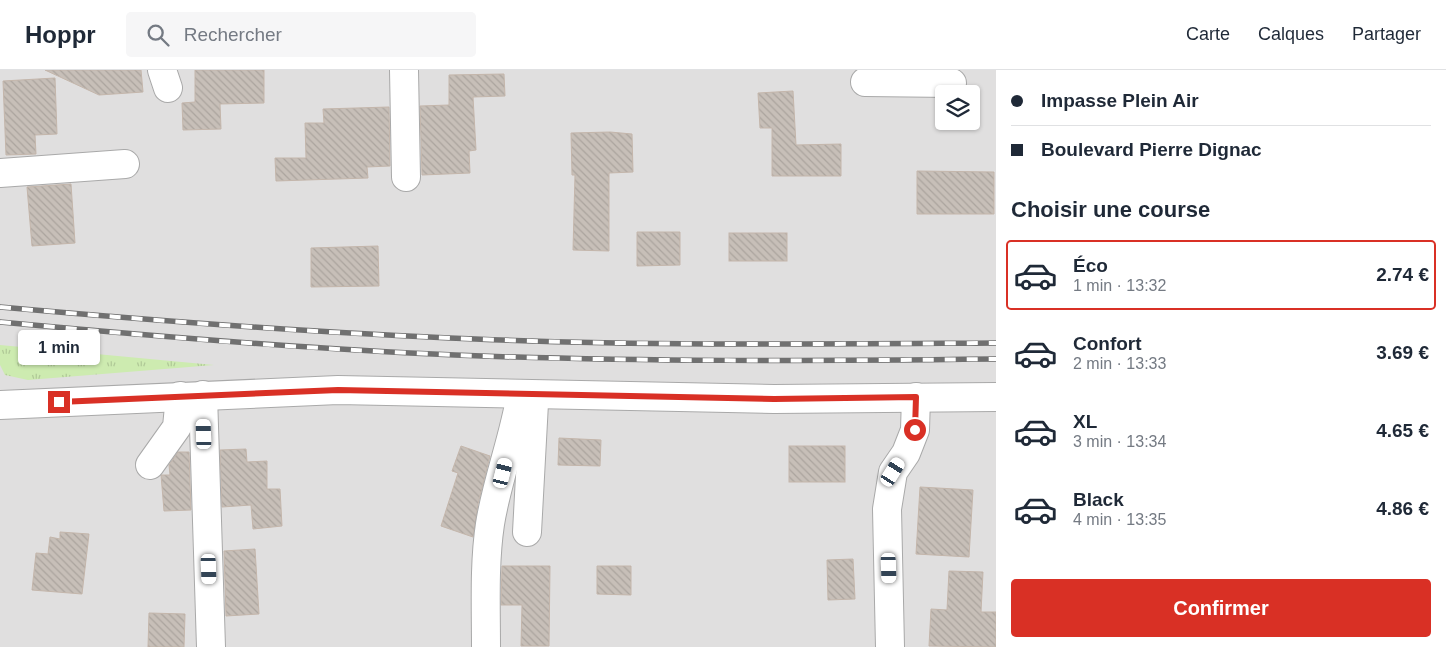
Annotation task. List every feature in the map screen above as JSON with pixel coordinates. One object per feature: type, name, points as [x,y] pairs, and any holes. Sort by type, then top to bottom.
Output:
[{"type":"street","points":[[392,74],[406,177]]},
{"type":"street","points":[[864,82],[952,83]]},
{"type":"street","points":[[0,173],[125,164]]},
{"type":"street","points":[[0,404],[338,390],[774,399],[996,397]]},
{"type":"street","points":[[527,532],[528,394]]},
{"type":"street","points":[[486,647],[490,523],[516,424],[528,394]]},
{"type":"street","points":[[150,465],[177,426],[192,395]]},
{"type":"street","points":[[192,395],[211,647]]},
{"type":"street","points":[[890,647],[887,509],[889,487],[893,472],[906,453],[915,430],[916,397]]},
{"type":"shaded area","points":[[0,70],[996,70],[996,647],[0,647]]},
{"type":"green space","points":[[0,345],[214,365],[28,380],[5,375],[0,365]]},
{"type":"building","points":[[45,70],[141,70],[143,92],[99,95]]},
{"type":"building","points":[[195,70],[264,70],[264,103],[220,104],[221,129],[183,130],[182,103],[195,102]]},
{"type":"building","points":[[504,74],[505,96],[473,97],[476,150],[469,151],[470,173],[422,175],[420,106],[449,105],[449,75]]},
{"type":"building","points":[[55,78],[57,134],[35,135],[36,154],[6,155],[3,81]]},
{"type":"building","points":[[793,91],[796,145],[841,144],[841,176],[772,176],[772,128],[760,128],[758,93]]},
{"type":"building","points":[[389,107],[390,166],[367,167],[368,178],[276,181],[275,158],[306,158],[305,123],[324,123],[323,109]]},
{"type":"building","points":[[610,132],[632,134],[633,172],[609,173],[609,251],[573,250],[575,175],[572,175],[571,133]]},
{"type":"building","points":[[917,171],[994,172],[994,214],[917,214]]},
{"type":"building","points":[[71,184],[75,243],[32,246],[27,187]]},
{"type":"building","points":[[637,232],[680,232],[680,265],[637,266]]},
{"type":"building","points":[[729,233],[787,233],[787,261],[729,261]]},
{"type":"building","points":[[378,246],[379,286],[311,287],[311,248]]},
{"type":"building","points":[[559,438],[601,440],[600,466],[558,465]]},
{"type":"building","points":[[461,446],[490,456],[478,504],[473,537],[441,526],[458,473],[452,471]]},
{"type":"building","points":[[789,446],[845,446],[845,482],[789,482]]},
{"type":"building","points":[[246,449],[247,462],[267,461],[267,489],[280,489],[282,526],[253,529],[251,505],[222,507],[220,450]]},
{"type":"building","points":[[178,452],[189,452],[191,510],[164,511],[161,475],[170,475],[169,465]]},
{"type":"building","points":[[920,487],[973,490],[969,557],[916,554]]},
{"type":"building","points":[[60,532],[89,534],[82,594],[32,590],[36,553],[48,554],[50,537],[60,539]]},
{"type":"building","points":[[255,549],[259,614],[226,616],[224,551]]},
{"type":"building","points":[[853,559],[855,599],[828,600],[827,560]]},
{"type":"building","points":[[502,566],[550,566],[549,646],[521,646],[522,605],[501,605]]},
{"type":"building","points":[[597,566],[631,566],[631,595],[597,594]]},
{"type":"building","points":[[949,571],[983,572],[981,612],[996,612],[996,647],[929,646],[931,609],[947,610]]},
{"type":"building","points":[[149,613],[185,614],[184,647],[148,647]]},
{"type":"railway","points":[[0,307],[237,326],[475,339],[670,344],[996,343]]},
{"type":"railway","points":[[0,322],[227,342],[455,355],[590,359],[996,359]]},
{"type":"route","points":[[59,402],[298,390],[774,399],[916,397],[915,430]]}]
